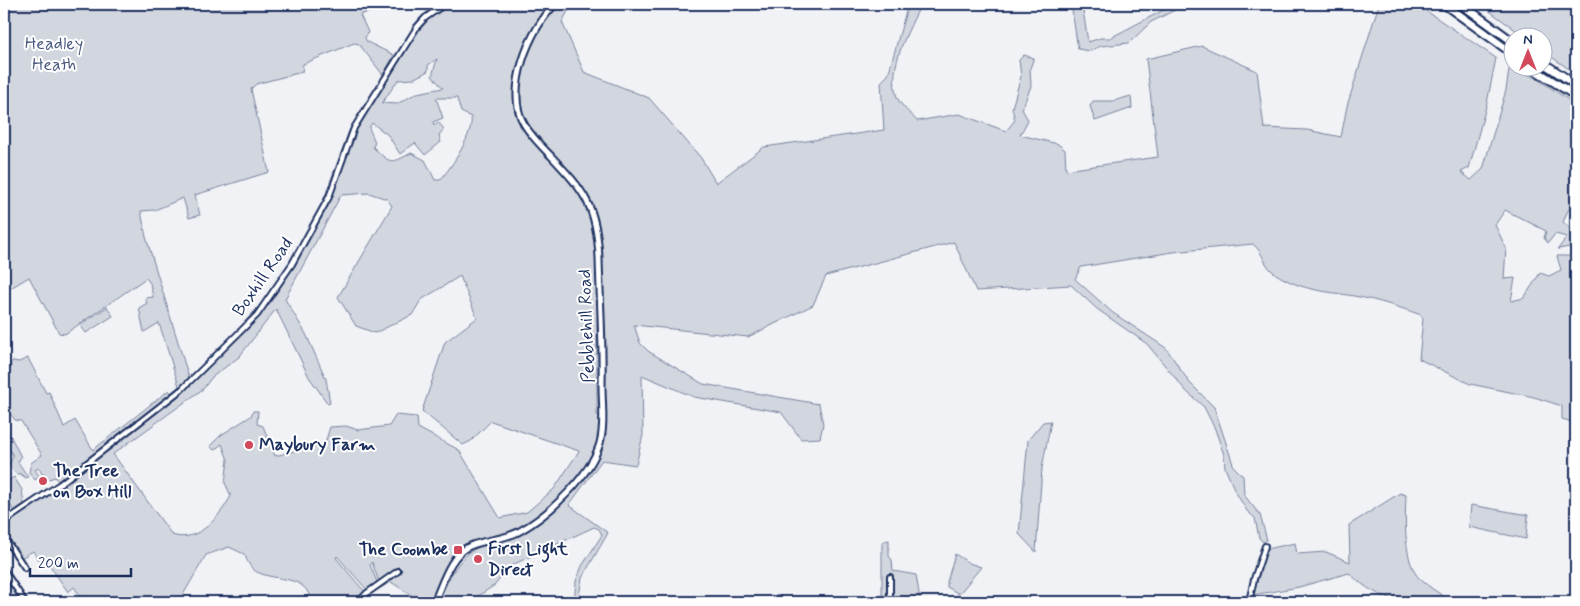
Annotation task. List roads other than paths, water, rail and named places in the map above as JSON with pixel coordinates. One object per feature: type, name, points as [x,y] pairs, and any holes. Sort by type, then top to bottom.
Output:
[{"type":"highway","points":[[1444,4],[1502,46]]},
{"type":"highway","points":[[1461,4],[1502,34]]},
{"type":"highway","points":[[1552,69],[1576,85]]},
{"type":"highway","points":[[1548,78],[1576,96]]},
{"type":"main road","name":"Pebblehill Road","points":[[434,602],[448,573],[462,551],[471,545],[501,539],[519,532],[548,512],[574,485],[590,463],[600,444],[603,426],[603,363],[598,232],[592,209],[584,193],[535,140],[523,123],[518,108],[518,87],[525,52],[538,24],[556,4]]},
{"type":"street","name":"Boxhill Road","points":[[4,522],[60,484],[182,388],[257,315],[292,264],[329,197],[354,128],[363,112],[417,27],[445,4]]},
{"type":"street","points":[[4,537],[25,568]]},
{"type":"street","points":[[1249,602],[1254,579],[1265,546]]},
{"type":"street","points":[[4,570],[25,602]]},
{"type":"street","points":[[358,602],[367,593],[398,571]]},
{"type":"street","points":[[890,577],[890,602]]},
{"type":"place","name":"Maybury Farm","points":[[249,445]]},
{"type":"place","name":"The Tree on Box Hill","points":[[43,481]]},
{"type":"place","name":"The Coombe","points":[[458,550]]},
{"type":"place","name":"First Light Direct","points":[[478,559]]},
{"type":"park label","name":"Headley Heath","points":[[54,54]]}]
